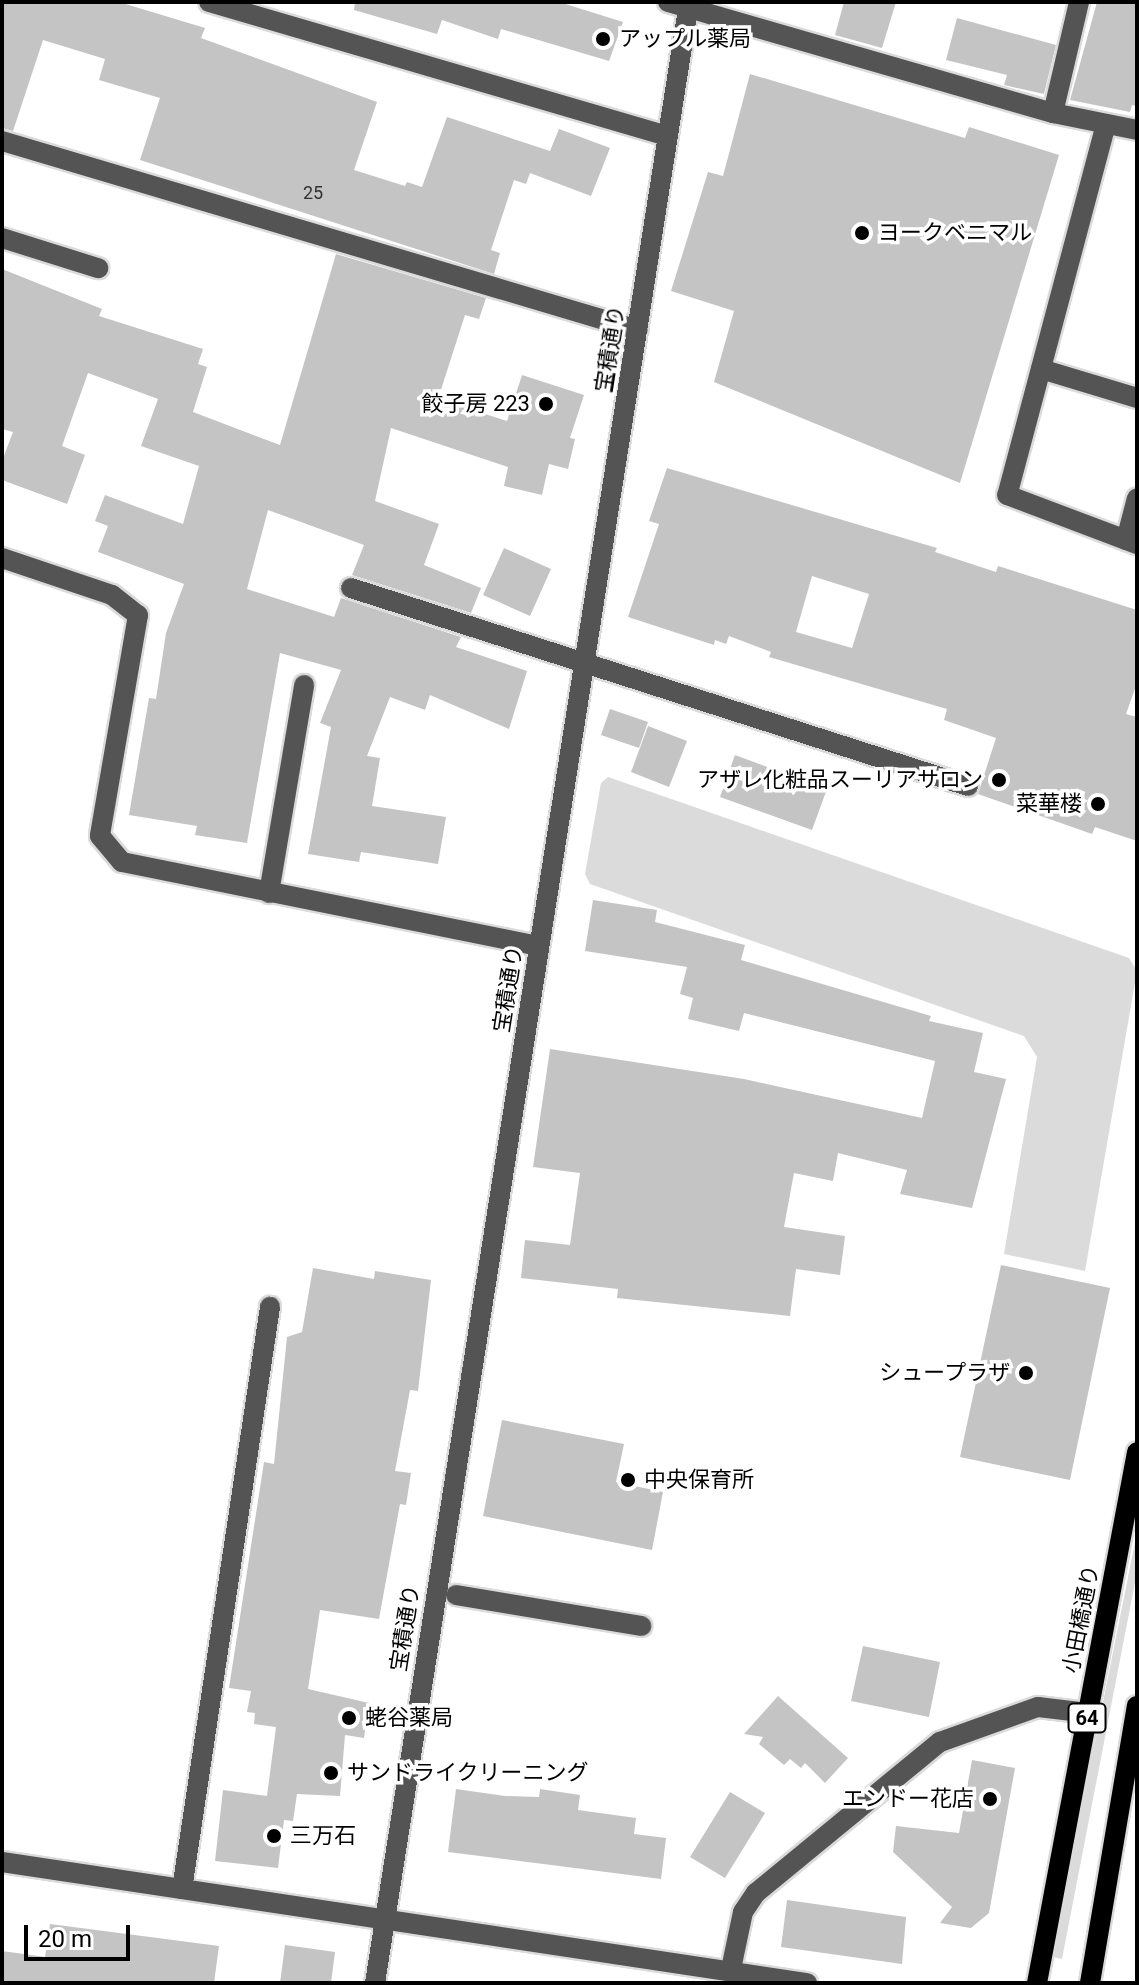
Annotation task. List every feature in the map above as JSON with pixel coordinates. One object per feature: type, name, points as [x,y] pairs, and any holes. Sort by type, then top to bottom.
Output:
[{"type":"main road","name":"小田橋通り","points":[[1037,1983],[1137,1452]]},
{"type":"main road","name":"64","points":[[1090,1983],[1137,1710]]},
{"type":"street","points":[[209,2],[668,136]]},
{"type":"street","points":[[668,2],[689,5],[1053,113],[1137,130]]},
{"type":"street","points":[[1053,113],[1079,2]]},
{"type":"street","name":"宝積通り","points":[[375,1983],[689,5]]},
{"type":"street","points":[[1106,124],[1007,495],[1131,542],[1137,498]]},
{"type":"street","points":[[2,141],[638,330]]},
{"type":"street","points":[[2,238],[98,268]]},
{"type":"street","points":[[1041,369],[1137,398]]},
{"type":"street","points":[[2,558],[112,595],[138,615],[100,836],[122,862],[539,946]]},
{"type":"street","points":[[351,588],[585,666],[968,786]]},
{"type":"street","points":[[269,893],[304,685]]},
{"type":"street","points":[[182,1889],[270,1307]]},
{"type":"street","points":[[456,1595],[641,1626]]},
{"type":"street","points":[[731,1969],[743,1912],[756,1893],[940,1742],[1038,1707],[1088,1713]]},
{"type":"street","points":[[2,1862],[731,1969],[807,1983]]},
{"type":"shaded area","points":[[608,777],[1129,958],[1137,971],[1085,1271],[1004,1254],[1037,1057],[1024,1036],[590,884],[585,874],[601,783]]},
{"type":"shaded area","points":[[1137,1532],[1137,1572],[1062,1959],[1052,1957]]},
{"type":"building","points":[[2,2],[119,2],[205,28],[201,38],[377,102],[354,170],[405,186],[407,182],[422,187],[447,117],[550,151],[559,129],[610,148],[591,196],[530,173],[526,184],[514,180],[491,250],[500,253],[494,274],[140,160],[160,98],[99,80],[105,59],[43,40],[13,131],[2,128]]},
{"type":"building","points":[[355,2],[559,2],[623,22],[609,61],[501,29],[498,39],[442,20],[437,34],[354,10]]},
{"type":"building","points":[[844,2],[896,2],[882,48],[835,35]]},
{"type":"building","points":[[1097,2],[1137,2],[1137,106],[1132,105],[1130,112],[1070,100]]},
{"type":"building","points":[[957,18],[1056,45],[1044,94],[1004,85],[1007,75],[946,60]]},
{"type":"building","name":"ヨークベニマル","points":[[750,74],[965,138],[969,127],[1059,155],[960,483],[714,382],[734,311],[671,291],[708,172],[723,176]]},
{"type":"building","points":[[336,254],[486,298],[479,319],[465,315],[438,399],[507,421],[522,375],[584,395],[570,438],[575,439],[568,469],[549,464],[542,495],[504,486],[508,467],[391,428],[375,501],[439,524],[424,565],[481,588],[471,613],[352,575],[364,545],[268,510],[247,589],[334,617],[341,598],[461,637],[456,647],[527,671],[509,729],[430,695],[425,710],[390,697],[367,756],[380,758],[372,806],[446,817],[438,864],[361,852],[359,862],[308,854],[331,727],[320,723],[341,670],[280,653],[247,843],[195,835],[197,826],[129,815],[149,698],[156,699],[166,633],[184,584],[98,552],[108,526],[95,521],[105,495],[183,524],[199,466],[141,446],[158,399],[88,373],[62,446],[85,455],[67,504],[2,480],[2,461],[13,432],[2,429],[2,269],[102,309],[99,316],[203,349],[198,364],[207,367],[193,412],[280,445]]},
{"type":"building","points":[[667,468],[937,548],[935,552],[996,572],[998,566],[1137,610],[1137,683],[1126,714],[1137,717],[1137,841],[1095,827],[1092,834],[978,794],[996,738],[944,720],[947,709],[769,657],[771,652],[729,636],[726,644],[715,640],[714,645],[628,617],[659,524],[649,521]],"holes":[[[812,576],[869,594],[852,648],[796,632]]]},
{"type":"building","points":[[504,548],[551,569],[530,616],[483,595]]},
{"type":"building","points":[[610,709],[648,722],[639,748],[601,735]]},
{"type":"building","points":[[648,726],[687,741],[669,787],[631,772]]},
{"type":"building","points":[[735,755],[827,789],[812,830],[720,797]]},
{"type":"building","points":[[593,900],[657,910],[655,922],[745,945],[741,960],[931,1016],[929,1021],[983,1033],[974,1072],[1006,1079],[972,1208],[900,1194],[907,1170],[838,1153],[833,1181],[794,1173],[784,1227],[845,1236],[840,1275],[796,1269],[790,1316],[617,1298],[618,1289],[521,1278],[525,1240],[570,1245],[580,1173],[533,1167],[550,1049],[744,1079],[922,1118],[935,1061],[744,1013],[739,1031],[688,1019],[693,998],[680,994],[687,967],[585,951]]},
{"type":"building","points":[[1001,1265],[1110,1288],[1070,1480],[960,1457]]},
{"type":"building","points":[[313,1268],[374,1279],[375,1271],[431,1280],[418,1391],[410,1390],[395,1471],[411,1473],[406,1505],[400,1504],[379,1619],[320,1610],[308,1689],[369,1703],[364,1738],[345,1735],[340,1796],[297,1794],[293,1821],[284,1820],[278,1868],[215,1861],[223,1790],[267,1796],[276,1727],[254,1724],[255,1713],[247,1712],[251,1691],[229,1688],[264,1462],[274,1464],[287,1337],[302,1332]]},
{"type":"building","points":[[502,1420],[624,1444],[616,1482],[663,1492],[652,1550],[483,1516]]},
{"type":"building","points":[[863,1646],[940,1662],[929,1717],[851,1701]]},
{"type":"building","points":[[778,1696],[848,1758],[825,1783],[805,1763],[801,1768],[790,1759],[784,1765],[759,1744],[763,1737],[744,1734]]},
{"type":"building","points":[[972,1760],[1015,1768],[989,1913],[971,1928],[940,1923],[952,1907],[893,1852],[896,1826],[959,1833]]},
{"type":"building","points":[[456,1789],[505,1796],[539,1797],[540,1789],[580,1795],[578,1810],[636,1818],[634,1834],[666,1838],[661,1879],[448,1852]]},
{"type":"building","points":[[730,1792],[765,1813],[725,1878],[690,1857]]},
{"type":"building","points":[[787,1900],[906,1917],[902,1964],[781,1947]]},
{"type":"building","points":[[50,1924],[219,1946],[214,1983],[2,1983],[2,1951],[45,1957]]},
{"type":"building","points":[[285,1945],[335,1952],[331,1983],[280,1983]]},
{"type":"place","name":"アップル薬局","points":[[603,39]]},
{"type":"place","name":"ヨークベニマル","points":[[862,233]]},
{"type":"place","name":"餃子房 223","points":[[546,404]]},
{"type":"place","name":"アザレ化粧品スーリアサロン","points":[[999,780]]},
{"type":"place","name":"菜華楼","points":[[1098,804]]},
{"type":"place","name":"シュープラザ","points":[[1026,1373]]},
{"type":"place","name":"中央保育所","points":[[628,1480]]},
{"type":"place","name":"蛯谷薬局","points":[[349,1718]]},
{"type":"place","name":"サンドライクリーニング","points":[[331,1773]]},
{"type":"place","name":"エンドー花店","points":[[990,1799]]},
{"type":"place","name":"三万石","points":[[274,1836]]}]
